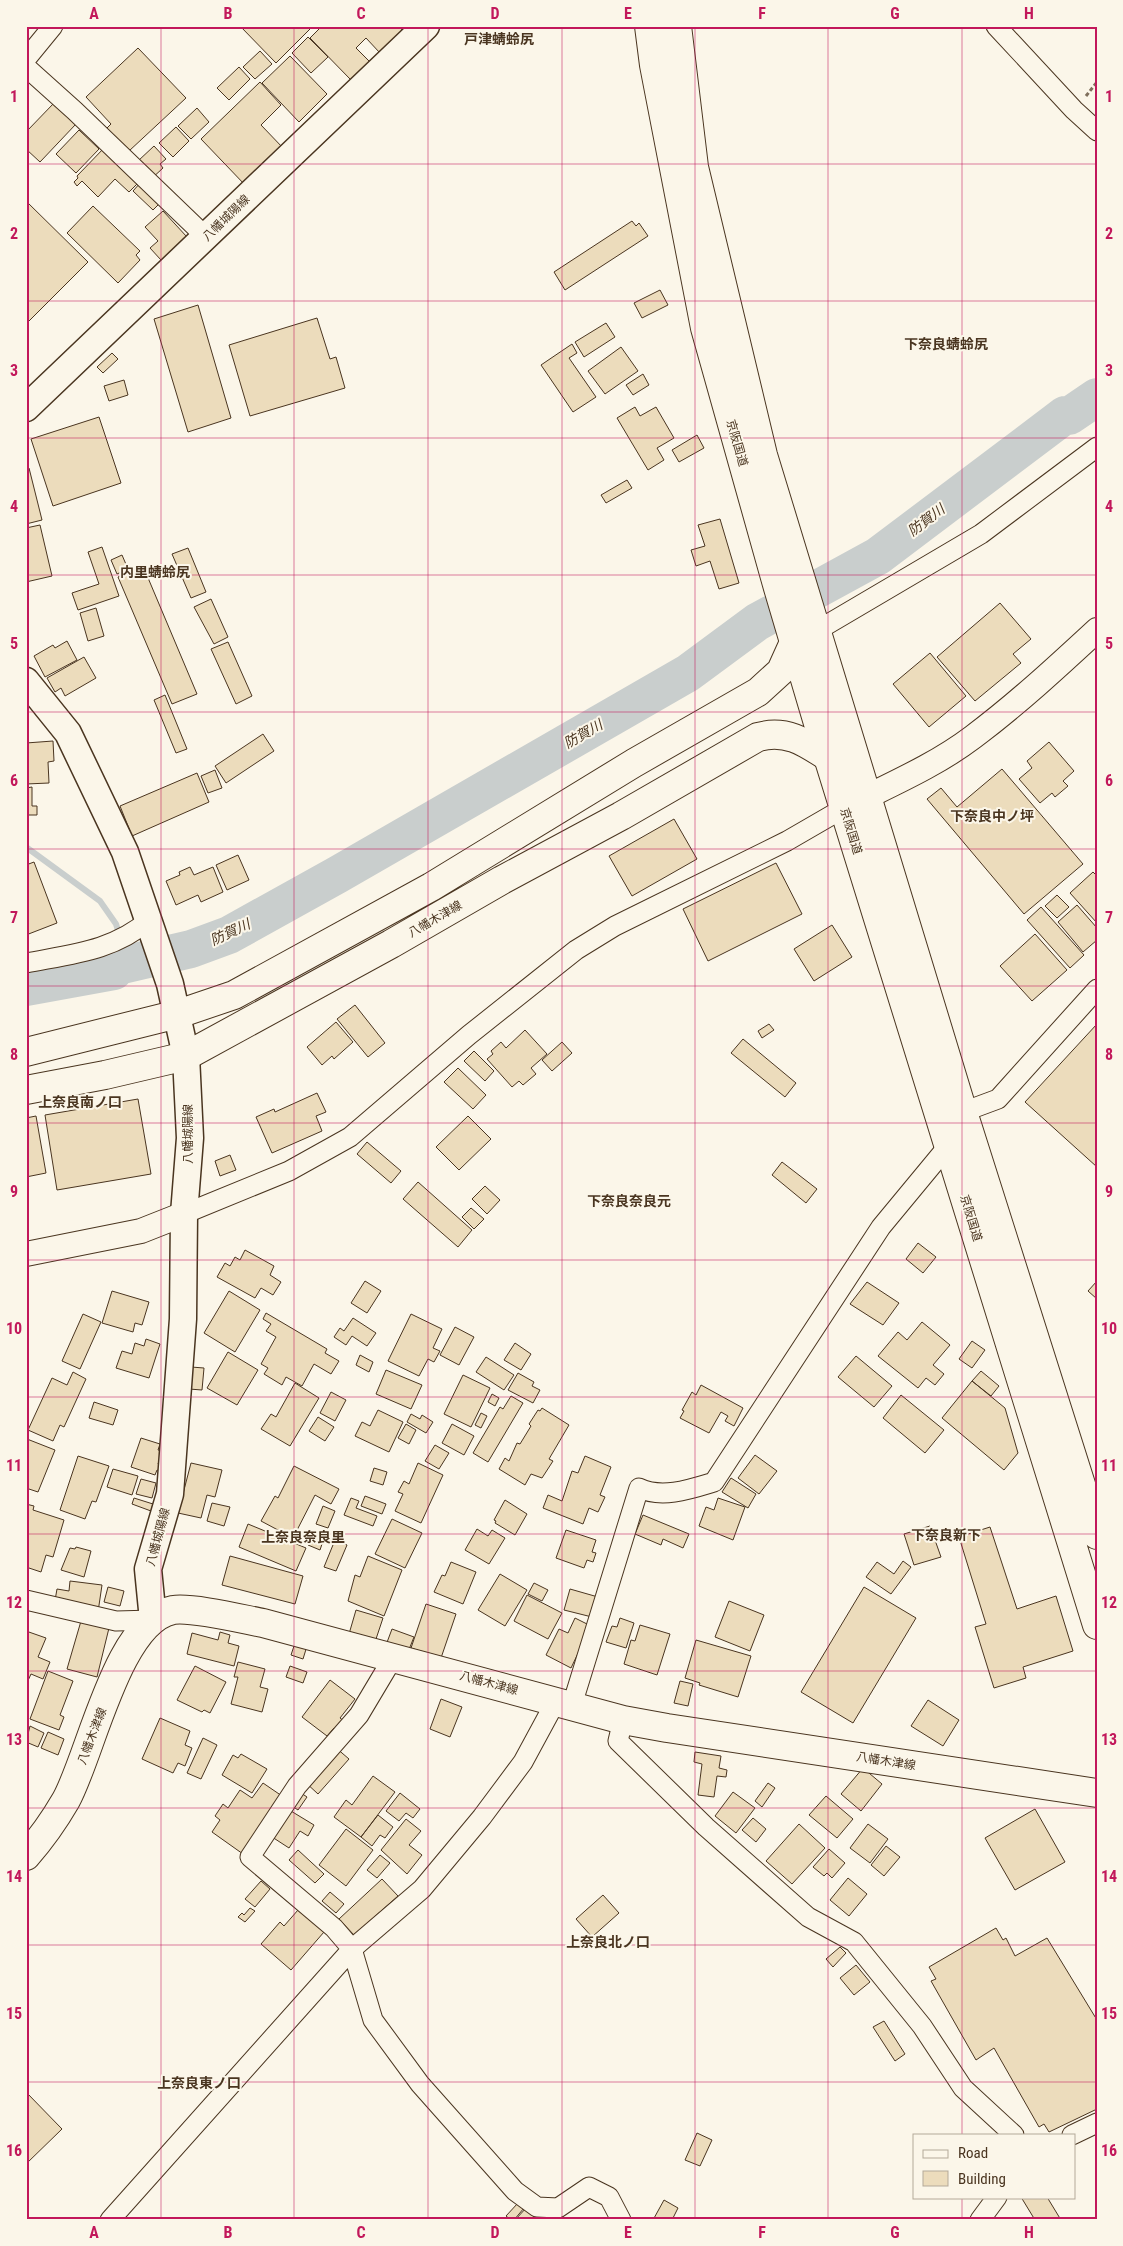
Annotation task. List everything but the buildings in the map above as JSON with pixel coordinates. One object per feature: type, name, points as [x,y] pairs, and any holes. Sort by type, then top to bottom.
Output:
[{"type":"main road","name":"八幡城陽線","points":[[26,408],[426,26]]},
{"type":"main road","name":"京阪国道","points":[[649,26],[654,65],[705,328],[805,632],[856,802],[948,1146],[1097,1626]]},
{"type":"main road","name":"京阪国道","points":[[677,26],[694,167],[763,455],[788,582]]},
{"type":"main road","name":"京阪国道","points":[[805,632],[828,757],[856,802],[963,1112],[1097,1535]]},
{"type":"main road","points":[[26,1052],[178,1014],[234,995],[431,887],[634,764],[758,692],[781,671],[805,632]]},
{"type":"main road","name":"八幡城陽線","points":[[26,681],[68,733],[125,852],[170,984],[186,1056],[190,1138],[184,1214],[184,1319],[170,1494],[148,1570],[152,1620]]},
{"type":"main road","name":"八幡木津線","points":[[26,1090],[105,1075],[186,1056],[621,816],[758,737],[770,734],[793,736],[828,757]]},
{"type":"main road","name":"八幡木津線","points":[[26,1856],[66,1800],[119,1664],[136,1638],[152,1620],[173,1610],[206,1613],[263,1623],[623,1720],[1097,1793]]},
{"type":"street","points":[[26,59],[53,26]]},
{"type":"street","points":[[996,26],[1074,110],[1097,131]]},
{"type":"street","points":[[26,67],[75,111],[206,238]]},
{"type":"street","points":[[805,632],[981,534],[1097,447]]},
{"type":"street","points":[[26,1254],[141,1231],[289,1171],[350,1137],[469,1035],[576,950],[615,926],[787,841],[856,802],[930,765],[972,738],[1034,687],[1097,630]]},
{"type":"street","points":[[26,963],[97,950],[132,935],[149,920]]},
{"type":"street","points":[[963,1112],[998,1099],[1097,989]]},
{"type":"street","points":[[110,2220],[352,1949],[422,1890],[482,1817],[564,1703],[639,1488],[647,1492],[684,1492],[714,1482],[881,1227],[948,1146]]},
{"type":"street","points":[[26,1600],[116,1621],[152,1620]]},
{"type":"street","points":[[393,1658],[359,1715],[298,1786],[250,1857],[334,1928],[352,1949],[372,2020],[420,2084],[514,2191],[537,2207],[558,2208],[589,2187],[609,2197],[621,2220]]},
{"type":"street","points":[[623,1720],[618,1741],[706,1827],[808,1917],[854,1942],[922,2026],[963,2088],[1013,2134]]},
{"type":"street","points":[[1074,2134],[1097,2123]]},
{"type":"street","points":[[980,2220],[996,2198]]},
{"type":"waterway","name":"防賀川","points":[[26,987],[114,971],[118,966],[191,949],[229,935],[688,673],[757,622],[878,556],[1065,415],[1069,416],[1097,397]]},
{"type":"waterway","points":[[26,847],[100,901],[116,924],[129,965]]},
{"type":"district","name":"戸津蜻蛉尻","points":[[499,39]]},
{"type":"district","name":"下奈良蜻蛉尻","points":[[946,344]]},
{"type":"district","name":"内里蜻蛉尻","points":[[155,572]]},
{"type":"district","name":"下奈良中ノ坪","points":[[992,816]]},
{"type":"district","name":"上奈良南ノ口","points":[[80,1102]]},
{"type":"district","name":"下奈良奈良元","points":[[629,1201]]},
{"type":"district","name":"下奈良新下","points":[[946,1535]]},
{"type":"district","name":"上奈良奈良里","points":[[303,1537]]},
{"type":"district","name":"上奈良北ノ口","points":[[608,1942]]},
{"type":"district","name":"上奈良東ノ口","points":[[199,2083]]}]
